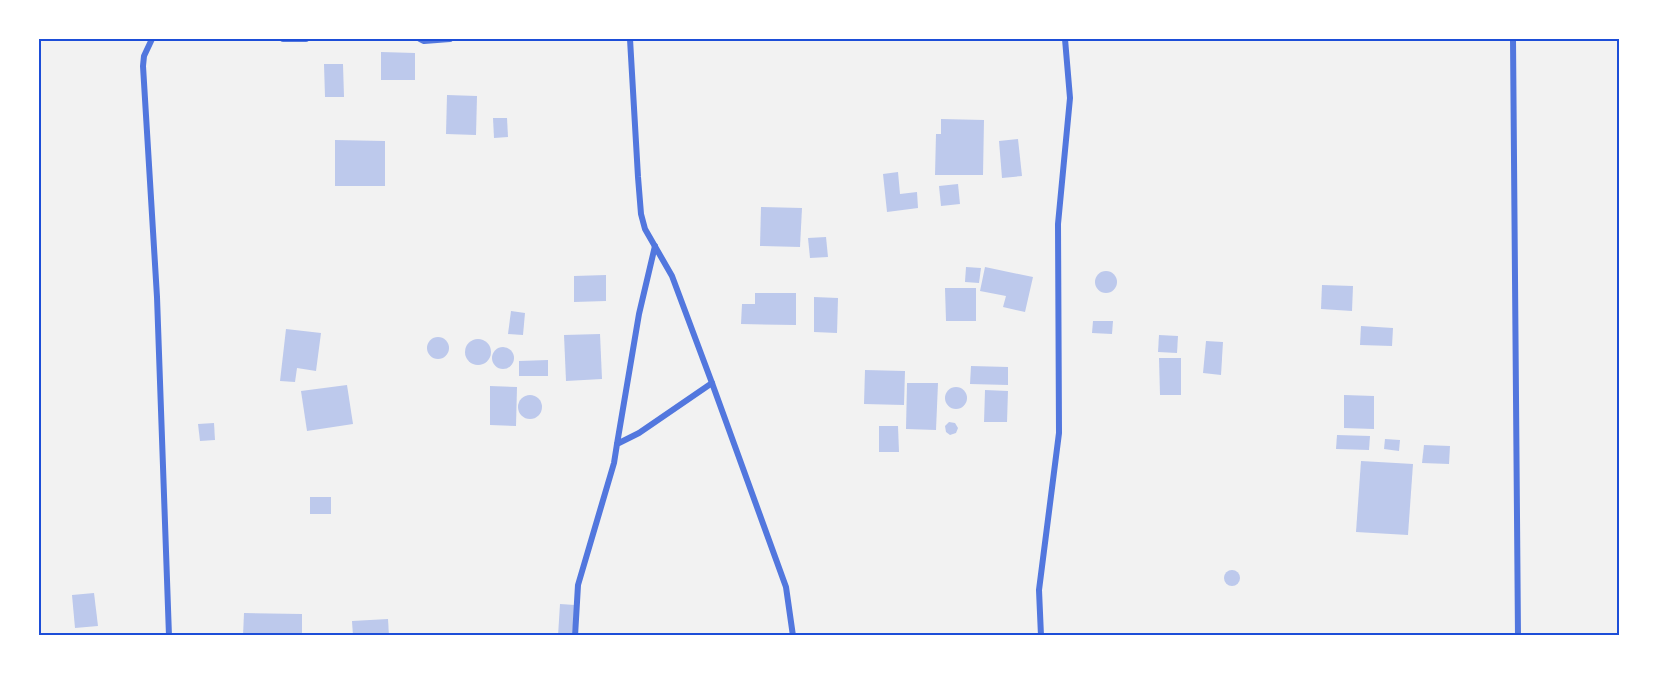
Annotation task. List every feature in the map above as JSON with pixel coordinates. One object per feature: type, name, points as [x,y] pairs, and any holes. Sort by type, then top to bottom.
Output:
[{"type":"street","points":[[152,39],[144,56],[143,66],[157,297],[169,636]]},
{"type":"street","points":[[283,39],[306,39]]},
{"type":"street","points":[[420,39],[450,39]]},
{"type":"street","points":[[630,39],[641,214],[645,229],[672,276],[712,383],[786,587],[793,636]]},
{"type":"street","points":[[1041,636],[1039,590],[1059,433],[1058,224],[1070,98],[1065,39]]},
{"type":"street","points":[[1513,39],[1518,636]]},
{"type":"street","points":[[575,636],[578,585],[614,463],[639,314],[656,246]]},
{"type":"street","points":[[617,444],[712,383]]},
{"type":"building","points":[[381,52],[415,53],[415,80],[381,80]]},
{"type":"building","points":[[324,64],[343,64],[344,97],[325,97]]},
{"type":"building","points":[[447,95],[477,96],[476,135],[446,134]]},
{"type":"building","points":[[493,118],[507,118],[508,137],[494,138]]},
{"type":"building","points":[[941,119],[984,120],[983,175],[935,175],[936,134],[941,134]]},
{"type":"building","points":[[1018,139],[1022,176],[1002,178],[999,141]]},
{"type":"building","points":[[335,140],[385,141],[385,186],[335,186]]},
{"type":"building","points":[[898,172],[900,194],[917,192],[918,208],[887,212],[883,174]]},
{"type":"building","points":[[958,184],[960,204],[941,206],[939,186]]},
{"type":"building","points":[[761,207],[802,208],[800,247],[760,246]]},
{"type":"building","points":[[826,237],[828,257],[810,258],[808,238]]},
{"type":"building","points":[[966,267],[981,268],[979,283],[965,282]]},
{"type":"building","points":[[985,267],[1033,277],[1025,312],[1003,307],[1006,296],[980,291]]},
{"type":"building","points":[[1106,271],[1114,274],[1117,282],[1114,290],[1106,293],[1098,290],[1095,282],[1098,274]]},
{"type":"building","points":[[606,275],[606,301],[574,302],[574,276]]},
{"type":"building","points":[[1322,285],[1353,286],[1352,311],[1321,309]]},
{"type":"building","points":[[945,288],[976,288],[976,321],[946,321]]},
{"type":"building","points":[[755,293],[796,293],[796,325],[741,324],[742,304],[755,304]]},
{"type":"building","points":[[814,297],[838,298],[837,333],[814,332]]},
{"type":"building","points":[[511,311],[525,313],[523,335],[508,334]]},
{"type":"building","points":[[1093,321],[1113,321],[1112,334],[1092,333]]},
{"type":"building","points":[[1361,326],[1393,328],[1392,346],[1360,345]]},
{"type":"building","points":[[286,329],[321,333],[316,371],[297,368],[295,382],[280,381]]},
{"type":"building","points":[[600,334],[602,379],[566,381],[564,335]]},
{"type":"building","points":[[1159,335],[1178,336],[1177,353],[1158,352]]},
{"type":"building","points":[[438,337],[446,340],[449,348],[446,356],[438,359],[430,356],[427,348],[430,340]]},
{"type":"building","points":[[478,339],[487,343],[491,352],[487,361],[478,365],[469,361],[465,352],[469,343]]},
{"type":"building","points":[[1206,341],[1223,342],[1221,375],[1203,373]]},
{"type":"building","points":[[503,347],[511,350],[514,358],[511,366],[503,369],[495,366],[492,358],[495,350]]},
{"type":"building","points":[[1159,358],[1181,358],[1181,395],[1160,395]]},
{"type":"building","points":[[548,360],[548,376],[519,376],[519,361]]},
{"type":"building","points":[[971,366],[1008,367],[1008,385],[970,384]]},
{"type":"building","points":[[865,370],[905,371],[904,405],[864,404]]},
{"type":"building","points":[[907,383],[938,383],[936,430],[906,429]]},
{"type":"building","points":[[347,385],[353,424],[307,431],[301,391]]},
{"type":"building","points":[[490,386],[517,387],[516,426],[490,425]]},
{"type":"building","points":[[956,387],[964,390],[967,398],[964,406],[956,409],[948,406],[945,398],[948,390]]},
{"type":"building","points":[[985,390],[1008,391],[1007,422],[984,422]]},
{"type":"building","points":[[530,395],[538,399],[542,407],[538,415],[530,419],[522,415],[518,407],[522,399]]},
{"type":"building","points":[[1344,395],[1374,396],[1374,429],[1344,428]]},
{"type":"building","points":[[949,422],[955,423],[958,428],[956,433],[950,435],[946,432],[945,426]]},
{"type":"building","points":[[214,423],[215,440],[200,441],[198,424]]},
{"type":"building","points":[[879,426],[898,426],[899,452],[879,452]]},
{"type":"building","points":[[1337,435],[1370,436],[1369,450],[1336,449]]},
{"type":"building","points":[[1385,439],[1400,440],[1399,451],[1384,449]]},
{"type":"building","points":[[1424,445],[1450,446],[1449,464],[1422,463]]},
{"type":"building","points":[[1361,461],[1413,464],[1408,535],[1356,532]]},
{"type":"building","points":[[310,497],[331,497],[331,514],[310,514]]},
{"type":"building","points":[[1229,570],[1235,570],[1240,578],[1238,584],[1229,586],[1224,581],[1224,575]]},
{"type":"building","points":[[94,593],[98,626],[75,628],[72,595]]},
{"type":"building","points":[[560,604],[575,605],[572,636],[558,636]]},
{"type":"building","points":[[244,613],[302,614],[302,636],[243,636]]},
{"type":"building","points":[[388,619],[389,636],[353,636],[352,621]]}]
